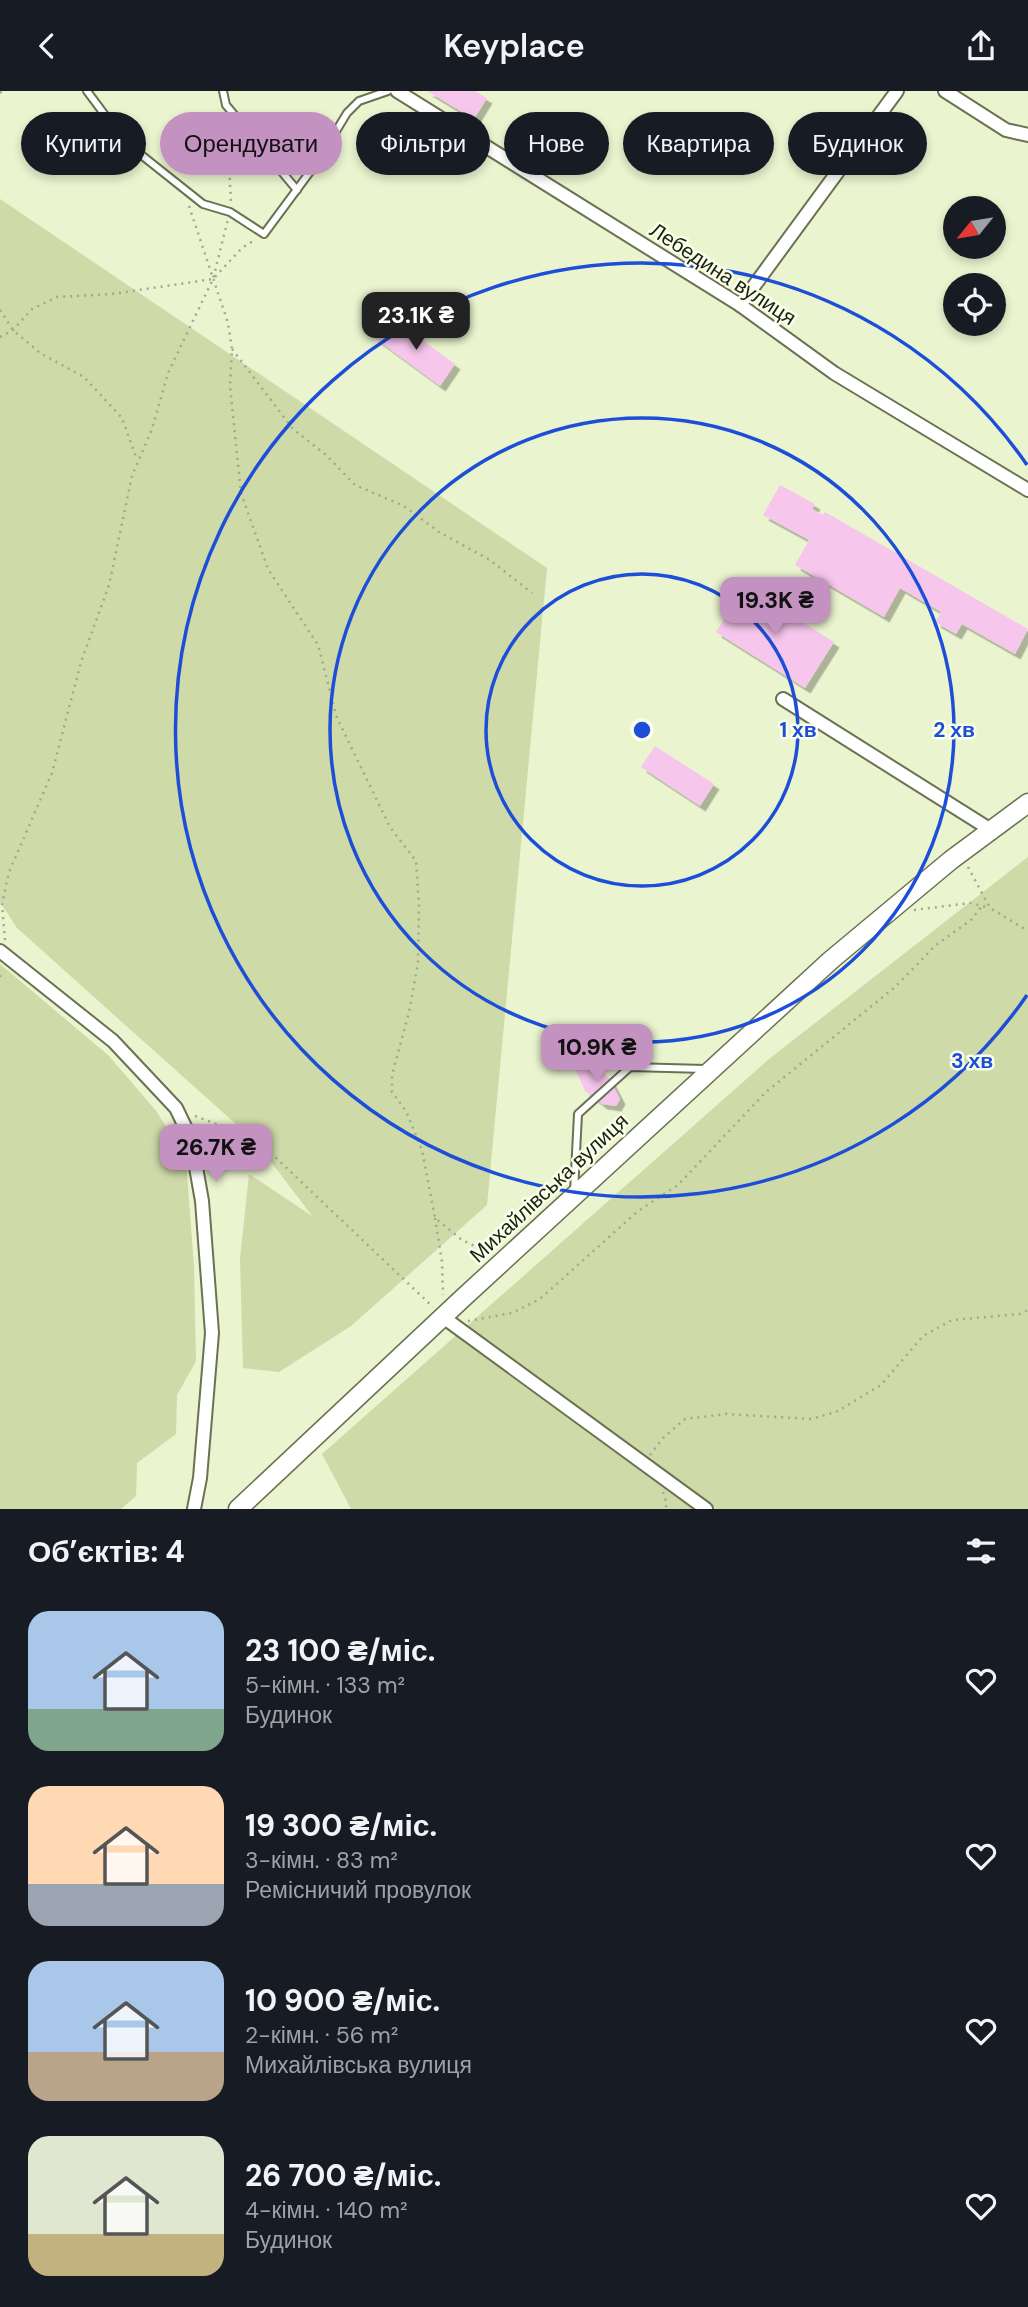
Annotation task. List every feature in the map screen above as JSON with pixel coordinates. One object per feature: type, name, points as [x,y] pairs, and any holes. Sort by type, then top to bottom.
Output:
[{"type":"main road","name":"Михайлівська вулиця","points":[[239,1509],[447,1320],[504,1260],[710,1069],[889,912],[969,846],[1028,803]]},
{"type":"street","name":"Лебедина вулиця","points":[[397,91],[470,140],[740,305],[834,373],[1028,489]]},
{"type":"street","points":[[740,305],[897,91]]},
{"type":"street","points":[[945,91],[1006,129],[1028,135]]},
{"type":"street","points":[[783,699],[991,830]]},
{"type":"street","points":[[3,954],[113,1041],[176,1108],[191,1139],[202,1201],[212,1333],[200,1478],[194,1509]]},
{"type":"street","points":[[447,1320],[706,1509]]},
{"type":"lane","points":[[88,91],[125,142],[203,204],[230,212],[264,234],[298,190],[347,113],[359,101],[388,91]]},
{"type":"lane","points":[[223,91],[226,105],[298,190]]},
{"type":"lane","points":[[573,1197],[578,1114],[630,1067],[710,1069]]},
{"type":"path","points":[[3,954],[2,905],[9,872],[52,773],[82,662],[109,585],[120,519],[138,462],[152,429],[168,373],[212,279],[230,212],[232,184],[226,105]]},
{"type":"path","points":[[180,184],[228,323],[232,349],[230,386],[241,493],[268,569],[318,645],[337,717],[390,827],[416,861],[419,906],[418,963],[410,1012],[392,1075],[392,1092],[407,1111],[422,1150],[442,1262],[447,1320]]},
{"type":"path","points":[[0,337],[13,330],[32,309],[57,297],[113,294],[212,279],[242,248],[264,234]]},
{"type":"path","points":[[0,310],[13,330],[40,353],[84,377],[122,418],[138,462]]},
{"type":"path","points":[[232,349],[293,429],[326,455],[355,485],[404,506],[439,531],[490,560],[532,593]]},
{"type":"path","points":[[969,846],[968,871],[990,908]]},
{"type":"path","points":[[889,912],[970,903],[990,908],[1028,930]]},
{"type":"path","points":[[176,1108],[224,1127],[274,1156],[447,1320],[488,1319],[512,1313],[540,1299],[638,1211],[678,1185],[766,1092],[895,987],[936,945],[971,920],[982,906]]},
{"type":"path","points":[[435,1218],[461,1240],[504,1260]]},
{"type":"path","points":[[644,1464],[663,1438],[685,1419],[726,1414],[811,1419],[836,1412],[881,1385],[923,1336],[952,1320],[1020,1314],[1028,1310]]},
{"type":"green space","points":[[0,199],[547,568],[487,1205],[351,1326],[279,1372],[243,1368],[240,1259],[249,1174],[312,1216],[257,1143],[17,928],[0,902]]},
{"type":"green space","points":[[1028,857],[1028,1509],[351,1509],[322,1454],[769,1059]]},
{"type":"green space","points":[[0,964],[108,1055],[157,1112],[186,1160],[194,1267],[196,1361],[177,1395],[176,1434],[137,1463],[136,1496],[121,1509],[0,1509]]},
{"type":"building","points":[[427,91],[475,91],[487,98],[478,112],[462,112]]},
{"type":"building","points":[[392,318],[455,364],[440,386],[376,339]]},
{"type":"building","points":[[780,485],[815,504],[812,509],[823,515],[825,512],[1028,629],[1015,654],[962,624],[956,634],[935,622],[941,612],[900,588],[884,617],[795,565],[809,540],[763,515]]},
{"type":"building","points":[[745,586],[834,642],[805,688],[716,632]]},
{"type":"building","points":[[655,746],[714,784],[700,806],[641,767]]},
{"type":"building","points":[[580,1059],[594,1065],[609,1078],[620,1099],[616,1106],[602,1104],[585,1091],[575,1068]]}]
